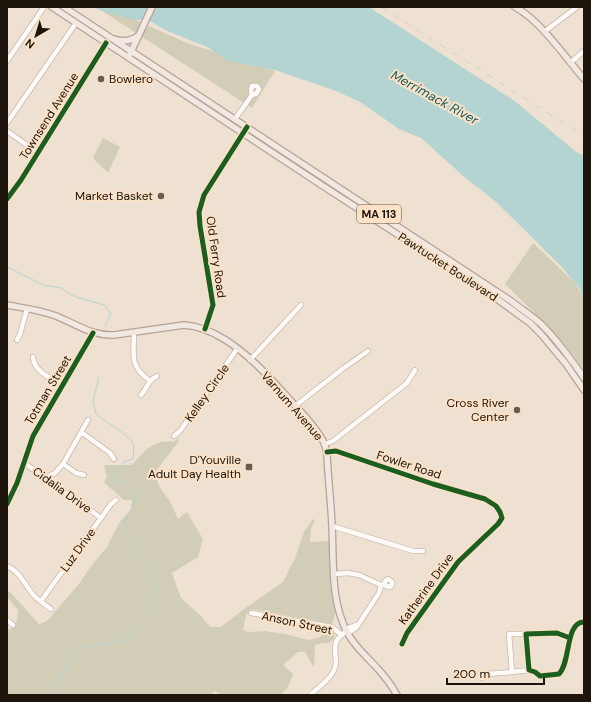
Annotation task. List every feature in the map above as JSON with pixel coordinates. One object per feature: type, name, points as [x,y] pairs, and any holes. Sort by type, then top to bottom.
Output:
[{"type":"main road","name":"Pawtucket Boulevard","points":[[52,7],[513,310],[530,323],[555,349],[584,390]]},
{"type":"main road","name":"Pawtucket Boulevard","points":[[64,7],[130,52],[235,119],[511,301],[540,323],[554,338],[584,378]]},
{"type":"main road","points":[[128,58],[152,7]]},
{"type":"main road","points":[[519,8],[534,21],[584,79]]},
{"type":"main road","points":[[106,35],[120,41],[131,40],[139,33]]},
{"type":"main road","name":"Varnum Avenue","points":[[7,305],[57,317],[94,333],[114,335],[184,325],[195,326],[223,338],[267,376],[295,406],[325,444],[327,452],[337,607],[344,633],[383,675],[397,695]]},
{"type":"street","points":[[7,61],[44,7]]},
{"type":"street","points":[[544,32],[577,7]]},
{"type":"street","points":[[7,123],[76,23]]},
{"type":"street","name":"Townsend Avenue","points":[[7,199],[38,153],[106,43]]},
{"type":"street","points":[[570,63],[584,51]]},
{"type":"street","points":[[235,119],[252,95]]},
{"type":"street","name":"Old Ferry Road","points":[[205,329],[213,305],[200,226],[199,217],[201,202],[209,186],[247,127]]},
{"type":"street","points":[[7,131],[38,153]]},
{"type":"street","points":[[250,360],[301,305]]},
{"type":"street","points":[[17,340],[27,309]]},
{"type":"street","points":[[134,332],[135,362],[137,369],[149,380]]},
{"type":"street","name":"Totman Street","points":[[7,504],[17,483],[33,436],[94,333]]},
{"type":"street","name":"Kelley Circle","points":[[174,436],[180,431],[237,349]]},
{"type":"street","points":[[295,406],[368,351]]},
{"type":"street","points":[[33,357],[33,362],[36,368],[63,385]]},
{"type":"street","points":[[325,444],[335,440],[407,383],[414,370]]},
{"type":"street","points":[[141,395],[146,389],[149,380],[157,376]]},
{"type":"street","points":[[45,478],[55,473],[63,464],[88,420]]},
{"type":"street","points":[[81,432],[110,452],[114,459]]},
{"type":"street","name":"Fowler Road","points":[[327,452],[336,451],[433,484],[485,499]]},
{"type":"street","name":"Cidalia Drive","points":[[23,462],[101,518]]},
{"type":"street","points":[[63,464],[76,474],[84,475]]},
{"type":"street","name":"Katherine Drive","points":[[402,644],[407,633],[458,562],[498,524],[502,518],[496,506],[485,499]]},
{"type":"street","name":"Luz Drive","points":[[41,601],[101,518],[116,500]]},
{"type":"street","points":[[332,526],[413,551],[423,551]]},
{"type":"street","points":[[7,566],[19,574],[31,593],[51,609]]},
{"type":"street","points":[[310,695],[328,679],[334,670],[336,664],[336,644],[348,628],[356,625],[383,585],[359,575],[348,573],[335,574]]},
{"type":"street","name":"Anson Street","points":[[251,613],[332,627],[344,633]]},
{"type":"street","points":[[7,620],[13,625]]},
{"type":"street","points":[[482,678],[487,674],[529,670],[540,676],[560,674],[565,663],[572,631],[575,625],[584,622]]},
{"type":"street","points":[[512,672],[509,634],[557,633],[570,638]]},
{"type":"street","points":[[526,634],[529,670]]},
{"type":"shaded area","points":[[96,7],[122,14],[187,43],[275,71],[252,108]]},
{"type":"shaded area","points":[[103,138],[120,147],[108,173],[93,158]]},
{"type":"shaded area","points":[[533,243],[573,281],[584,297],[584,370],[557,336],[505,284]]},
{"type":"shaded area","points":[[178,438],[179,441],[156,471],[157,481],[170,502],[178,519],[187,512],[203,539],[198,557],[172,573],[181,598],[202,617],[210,627],[221,627],[283,582],[295,558],[304,532],[313,519],[315,520],[311,528],[310,542],[329,541],[330,582],[335,614],[332,624],[252,609],[246,615],[243,630],[248,632],[265,631],[285,634],[309,640],[318,638],[327,631],[335,633],[334,639],[329,643],[315,645],[314,668],[305,652],[298,652],[283,665],[293,674],[288,687],[281,695],[221,695],[214,691],[212,695],[7,695],[7,630],[13,628],[17,620],[18,610],[7,597],[7,590],[39,624],[46,622],[78,585],[107,547],[119,523],[131,509],[132,500],[123,500],[104,482],[107,477],[104,465],[132,465],[145,451],[155,444],[167,441],[174,442]]},
{"type":"water","name":"Merrimack River","points":[[93,7],[369,7],[516,102],[575,151],[584,156],[584,298],[579,288],[562,267],[496,202],[462,175],[421,138],[399,129],[360,102],[336,91],[275,70],[228,61],[207,47],[165,30],[148,20],[135,20],[107,13]]},
{"type":"waterway","points":[[7,267],[43,285],[62,288],[76,297],[104,305],[111,314],[105,326]]},
{"type":"waterway","points":[[48,695],[56,687],[72,654],[83,647],[129,639],[140,627],[149,607],[149,598],[157,586],[149,575],[124,523],[139,495],[133,492],[123,481],[116,484],[111,480],[123,462],[133,459],[134,446],[131,439],[96,414],[93,401],[99,378]]},
{"type":"railway","points":[[381,7],[584,136]]},
{"type":"cycle path","points":[[7,199],[21,180],[106,43]]},
{"type":"cycle path","points":[[205,329],[213,305],[199,212],[204,195],[247,127]]},
{"type":"cycle path","points":[[7,504],[17,483],[33,436],[93,333]]},
{"type":"cycle path","points":[[327,452],[336,451],[433,484],[485,499],[496,506],[500,512],[502,518],[498,524],[458,562],[407,633],[402,644]]},
{"type":"cycle path","points":[[570,638],[557,633],[526,634],[529,670],[540,676],[559,674],[563,668],[574,628],[578,624],[584,622]]},
{"type":"place","name":"Bowlero","points":[[101,79]]},
{"type":"place","name":"Market Basket","points":[[161,196]]},
{"type":"place","name":"Cross River Center","points":[[517,410]]},
{"type":"place","name":"D'Youville Adult Day Health","points":[[249,467]]}]
